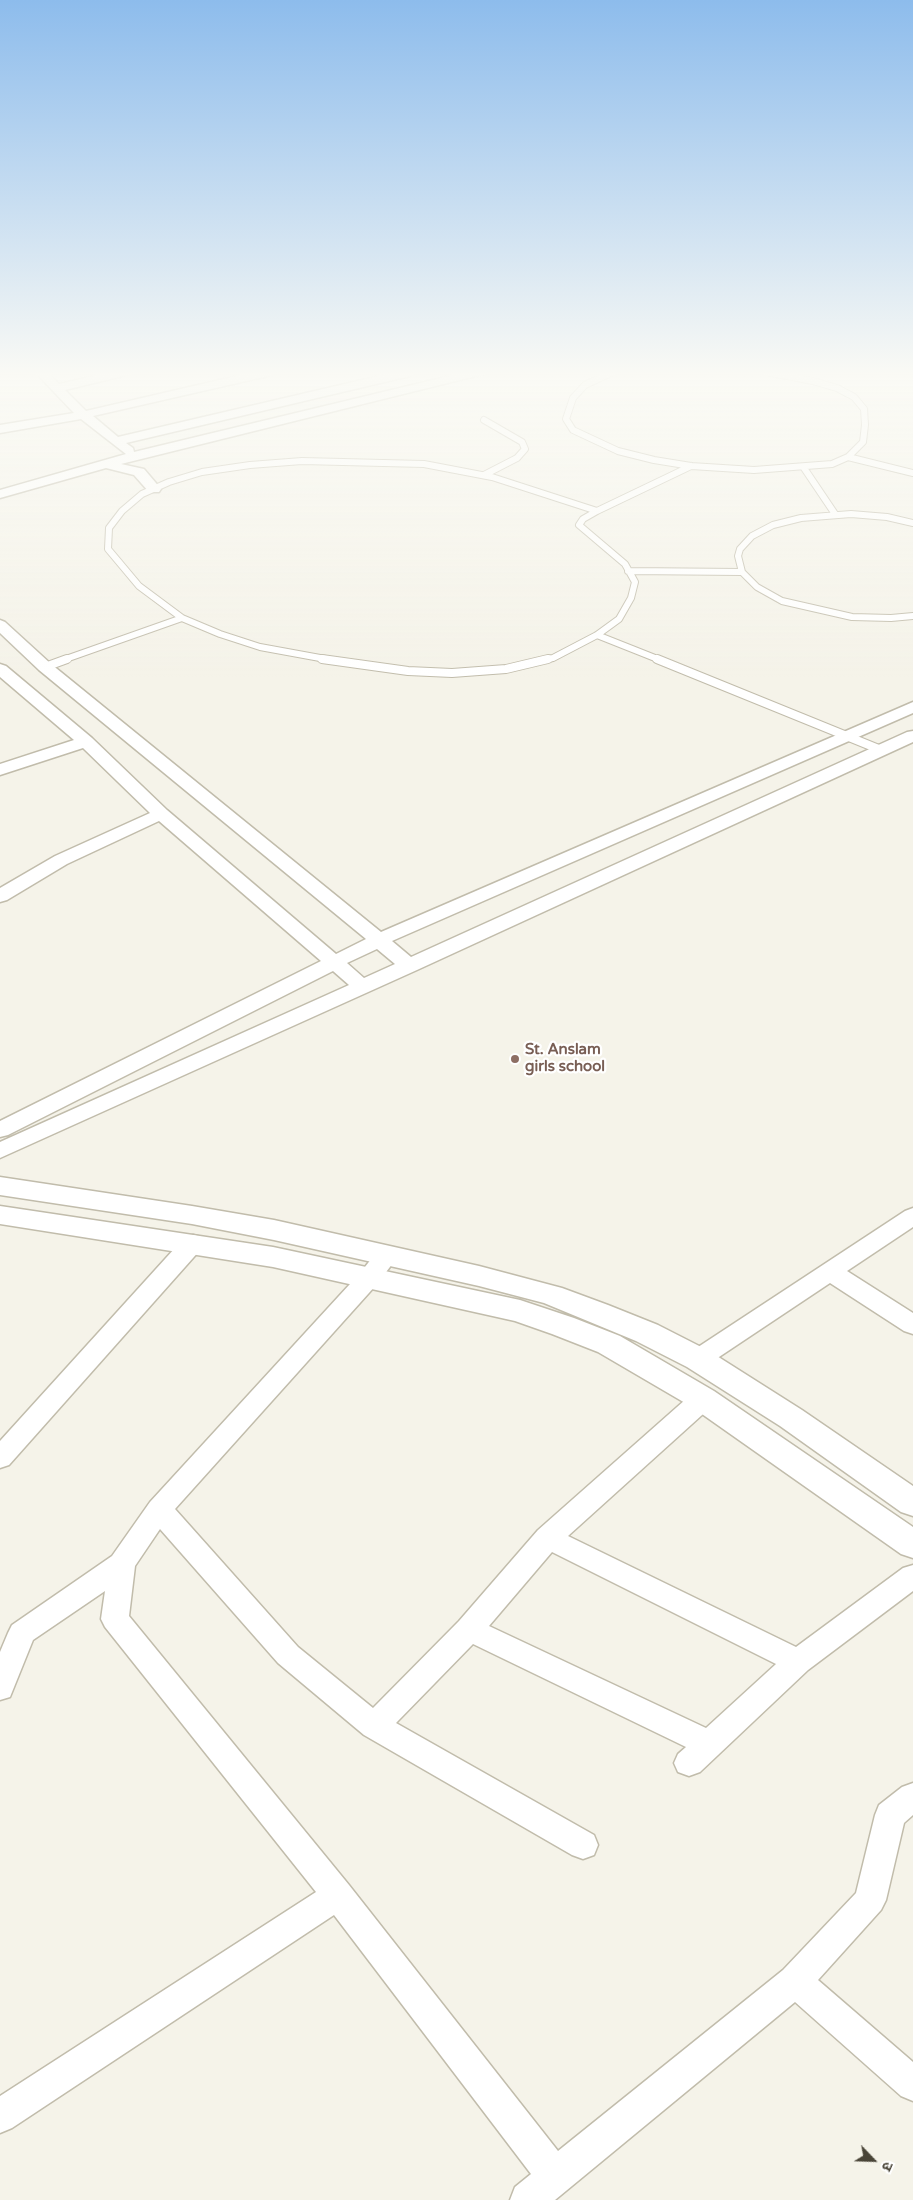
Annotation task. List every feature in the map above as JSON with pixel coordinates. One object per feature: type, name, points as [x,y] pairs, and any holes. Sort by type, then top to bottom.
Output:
[{"type":"street","points":[[0,494],[68,475]]},
{"type":"street","points":[[141,475],[154,489]]},
{"type":"street","points":[[0,625],[45,667],[410,966]]},
{"type":"street","points":[[0,669],[86,742],[161,814],[363,987]]},
{"type":"street","points":[[0,1130],[379,940],[913,707]]},
{"type":"street","points":[[0,1152],[913,736]]},
{"type":"street","points":[[0,770],[86,742]]},
{"type":"street","points":[[0,896],[61,860],[161,814]]},
{"type":"street","points":[[0,1186],[192,1215],[387,1255],[552,1295],[630,1326],[698,1359],[791,1418],[913,1503]]},
{"type":"street","points":[[0,1215],[193,1243],[273,1257],[520,1311],[563,1326],[609,1344],[703,1398],[913,1545]]},
{"type":"street","points":[[698,1359],[913,1216]]},
{"type":"street","points":[[0,1458],[193,1243]]},
{"type":"street","points":[[0,1688],[22,1633],[122,1564],[159,1509],[369,1278],[387,1255]]},
{"type":"street","points":[[829,1271],[913,1325]]},
{"type":"street","points":[[374,1726],[469,1629],[548,1538],[703,1398]]},
{"type":"street","points":[[159,1509],[288,1654],[374,1726],[583,1845]]},
{"type":"street","points":[[548,1538],[798,1661]]},
{"type":"street","points":[[122,1564],[115,1619],[338,1895],[555,2176]]},
{"type":"street","points":[[469,1629],[699,1754],[798,1661],[913,1576]]},
{"type":"street","points":[[528,2200],[794,1981],[870,1900],[890,1815],[913,1797]]},
{"type":"street","points":[[0,2116],[338,1895]]},
{"type":"street","points":[[794,1981],[913,2084]]},
{"type":"lane","points":[[194,475],[142,494],[122,510],[109,528],[108,549],[139,586],[182,618],[220,634],[252,644],[314,658],[408,671],[452,673],[506,669],[553,658],[597,635],[619,619],[631,598],[634,582],[625,564],[579,525],[583,519],[597,511],[673,475]]},
{"type":"lane","points":[[477,475],[597,511]]},
{"type":"lane","points":[[808,475],[835,514]]},
{"type":"lane","points":[[913,523],[869,515],[835,514],[786,521],[752,536],[740,549],[738,556],[742,572],[748,580],[769,594],[815,611],[872,618],[913,616]]},
{"type":"lane","points":[[628,571],[742,572]]},
{"type":"lane","points":[[45,667],[182,618]]},
{"type":"lane","points":[[597,635],[881,750]]},
{"type":"place","name":"St. Anslam girls school","points":[[515,1059]]}]
